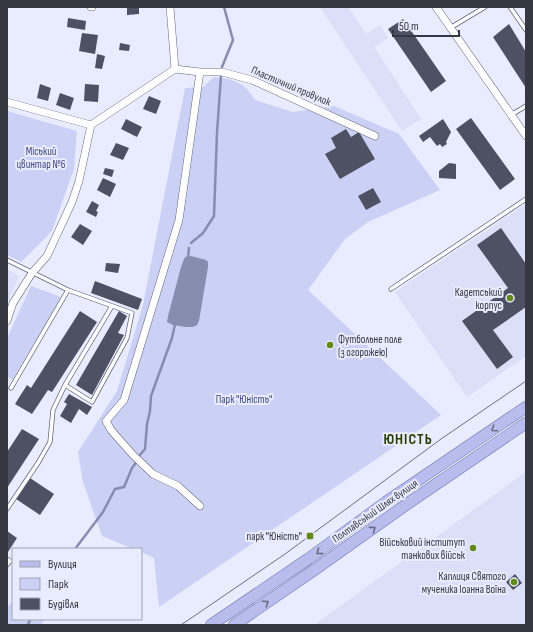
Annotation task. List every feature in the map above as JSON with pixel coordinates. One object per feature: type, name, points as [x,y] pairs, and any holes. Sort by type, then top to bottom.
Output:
[{"type":"main road","name":"Полтавський Шлях вулиця","points":[[211,625],[308,559],[386,502],[526,407]]},
{"type":"main road","name":"Полтавський Шлях вулиця","points":[[234,625],[526,423]]},
{"type":"street","points":[[7,321],[14,303],[32,273],[47,256],[72,202],[79,181],[91,125],[175,69],[170,7]]},
{"type":"street","points":[[436,7],[526,136]]},
{"type":"street","name":"Пластичний провулок","points":[[175,69],[200,72],[222,72],[252,80],[375,136]]},
{"type":"street","points":[[200,72],[179,220],[124,400],[106,421],[111,430],[133,455],[153,474],[178,486],[200,506]]},
{"type":"street","points":[[7,102],[91,125]]},
{"type":"lane","points":[[450,28],[485,7]]},
{"type":"lane","points":[[510,7],[526,30]]},
{"type":"lane","points":[[511,115],[526,106]]},
{"type":"lane","points":[[391,289],[526,199]]},
{"type":"lane","points":[[7,260],[68,290],[132,313],[127,338],[92,402],[65,385]]},
{"type":"lane","points":[[11,388],[68,290]]},
{"type":"lane","points":[[7,509],[38,463],[50,442],[53,410],[65,385],[112,306]]},
{"type":"lane","points":[[7,559],[10,561],[7,565]]},
{"type":"shaded area","points":[[320,7],[348,7],[366,34],[380,25],[388,38],[374,47],[421,119],[402,131]]},
{"type":"shaded area","points":[[526,204],[526,356],[467,397],[395,292]]},
{"type":"shaded area","points":[[191,256],[206,260],[208,262],[199,321],[197,325],[193,327],[173,325],[167,322],[168,316],[184,259],[185,257]]},
{"type":"shaded area","points":[[7,269],[19,276],[7,304]]},
{"type":"shaded area","name":"Військовий інститут танкових військ","points":[[526,472],[526,625],[314,625]]},
{"type":"green space","name":"Парк \"Юність\"","points":[[214,77],[233,80],[243,85],[255,100],[293,112],[334,106],[399,134],[440,190],[368,222],[345,239],[308,290],[441,415],[159,607],[154,558],[142,552],[142,548],[131,548],[102,536],[83,482],[78,452],[117,391],[143,305],[185,88],[203,87]]},
{"type":"green space","name":"Міський цвинтар №6","points":[[7,111],[77,131],[74,169],[52,231],[21,262],[7,255]]},
{"type":"green space","points":[[31,286],[61,297],[12,380],[7,376],[7,338]]},
{"type":"green space","points":[[12,601],[12,620],[44,620],[41,625],[7,625],[7,608]]},
{"type":"building","points":[[127,7],[139,7],[139,14],[127,15]]},
{"type":"building","points":[[68,18],[86,21],[85,30],[67,27]]},
{"type":"building","points":[[403,19],[446,81],[431,92],[388,29]]},
{"type":"building","points":[[509,24],[526,52],[526,88],[493,37]]},
{"type":"building","points":[[82,33],[98,35],[95,54],[79,51]]},
{"type":"building","points":[[120,43],[130,45],[129,51],[119,50]]},
{"type":"building","points":[[97,54],[105,56],[102,69],[95,68]]},
{"type":"building","points":[[40,84],[51,88],[48,101],[37,98]]},
{"type":"building","points":[[85,84],[99,85],[98,102],[84,101]]},
{"type":"building","points":[[60,93],[74,98],[70,110],[56,105]]},
{"type":"building","points":[[149,96],[161,101],[156,114],[143,109]]},
{"type":"building","points":[[471,118],[515,179],[500,190],[456,129]]},
{"type":"building","points":[[126,119],[142,127],[137,137],[121,129]]},
{"type":"building","points":[[443,119],[451,132],[446,142],[447,144],[442,147],[440,144],[437,146],[430,137],[423,142],[419,136]]},
{"type":"building","points":[[346,129],[351,137],[359,132],[375,159],[340,179],[325,154],[336,148],[331,138]]},
{"type":"building","points":[[116,143],[129,148],[123,160],[110,155]]},
{"type":"building","points":[[449,163],[456,164],[456,179],[439,178],[439,171]]},
{"type":"building","points":[[105,168],[114,170],[112,177],[103,174]]},
{"type":"building","points":[[103,178],[116,184],[110,197],[97,190]]},
{"type":"building","points":[[373,188],[381,202],[366,210],[358,196]]},
{"type":"building","points":[[92,201],[99,205],[96,211],[98,212],[96,217],[86,212]]},
{"type":"building","points":[[80,224],[92,231],[83,245],[71,237]]},
{"type":"building","name":"Кадетський корпус","points":[[501,228],[526,264],[526,307],[493,330],[513,357],[497,369],[462,321],[508,288],[477,245]]},
{"type":"building","points":[[106,263],[120,264],[118,273],[105,271]]},
{"type":"building","points":[[95,281],[142,299],[138,310],[91,293]]},
{"type":"building","points":[[80,311],[97,322],[52,392],[48,390],[32,414],[15,404],[27,385],[31,388]]},
{"type":"building","points":[[119,311],[127,316],[118,333],[124,335],[92,395],[76,385]]},
{"type":"building","points":[[69,394],[92,407],[87,415],[79,409],[71,423],[60,416],[67,404],[64,402]]},
{"type":"building","points":[[22,429],[39,439],[7,488],[7,452]]},
{"type":"building","points":[[30,478],[54,494],[40,515],[16,499]]},
{"type":"building","points":[[7,531],[17,538],[8,552],[7,551]]},
{"type":"building","name":"Каплиця Святого мученика Іоанна Воїна","points":[[515,574],[522,583],[513,590],[506,582]]},
{"type":"waterway","points":[[222,67],[233,40],[224,7]]},
{"type":"waterway","points":[[191,243],[203,233],[214,216],[221,75]]},
{"type":"waterway","points":[[188,258],[189,248]]},
{"type":"waterway","points":[[76,548],[103,512],[115,489],[124,487],[132,468],[145,449],[151,396],[172,338],[175,324]]},
{"type":"waterway","points":[[28,625],[30,620]]},
{"type":"tram line","points":[[181,625],[285,554],[441,439],[526,381]]},
{"type":"place","name":"Кадетський корпус","points":[[510,298]]},
{"type":"place","name":"Футбольне поле (з огорожею)","points":[[330,345]]},
{"type":"place","name":"парк \"Юність\"","points":[[310,536]]},
{"type":"place","name":"Військовий інститут танкових військ","points":[[473,548]]},
{"type":"place","name":"Каплиця Святого мученика Іоанна Воїна","points":[[514,582]]},
{"type":"district","name":"ЮНІСТЬ","points":[[408,439]]}]
